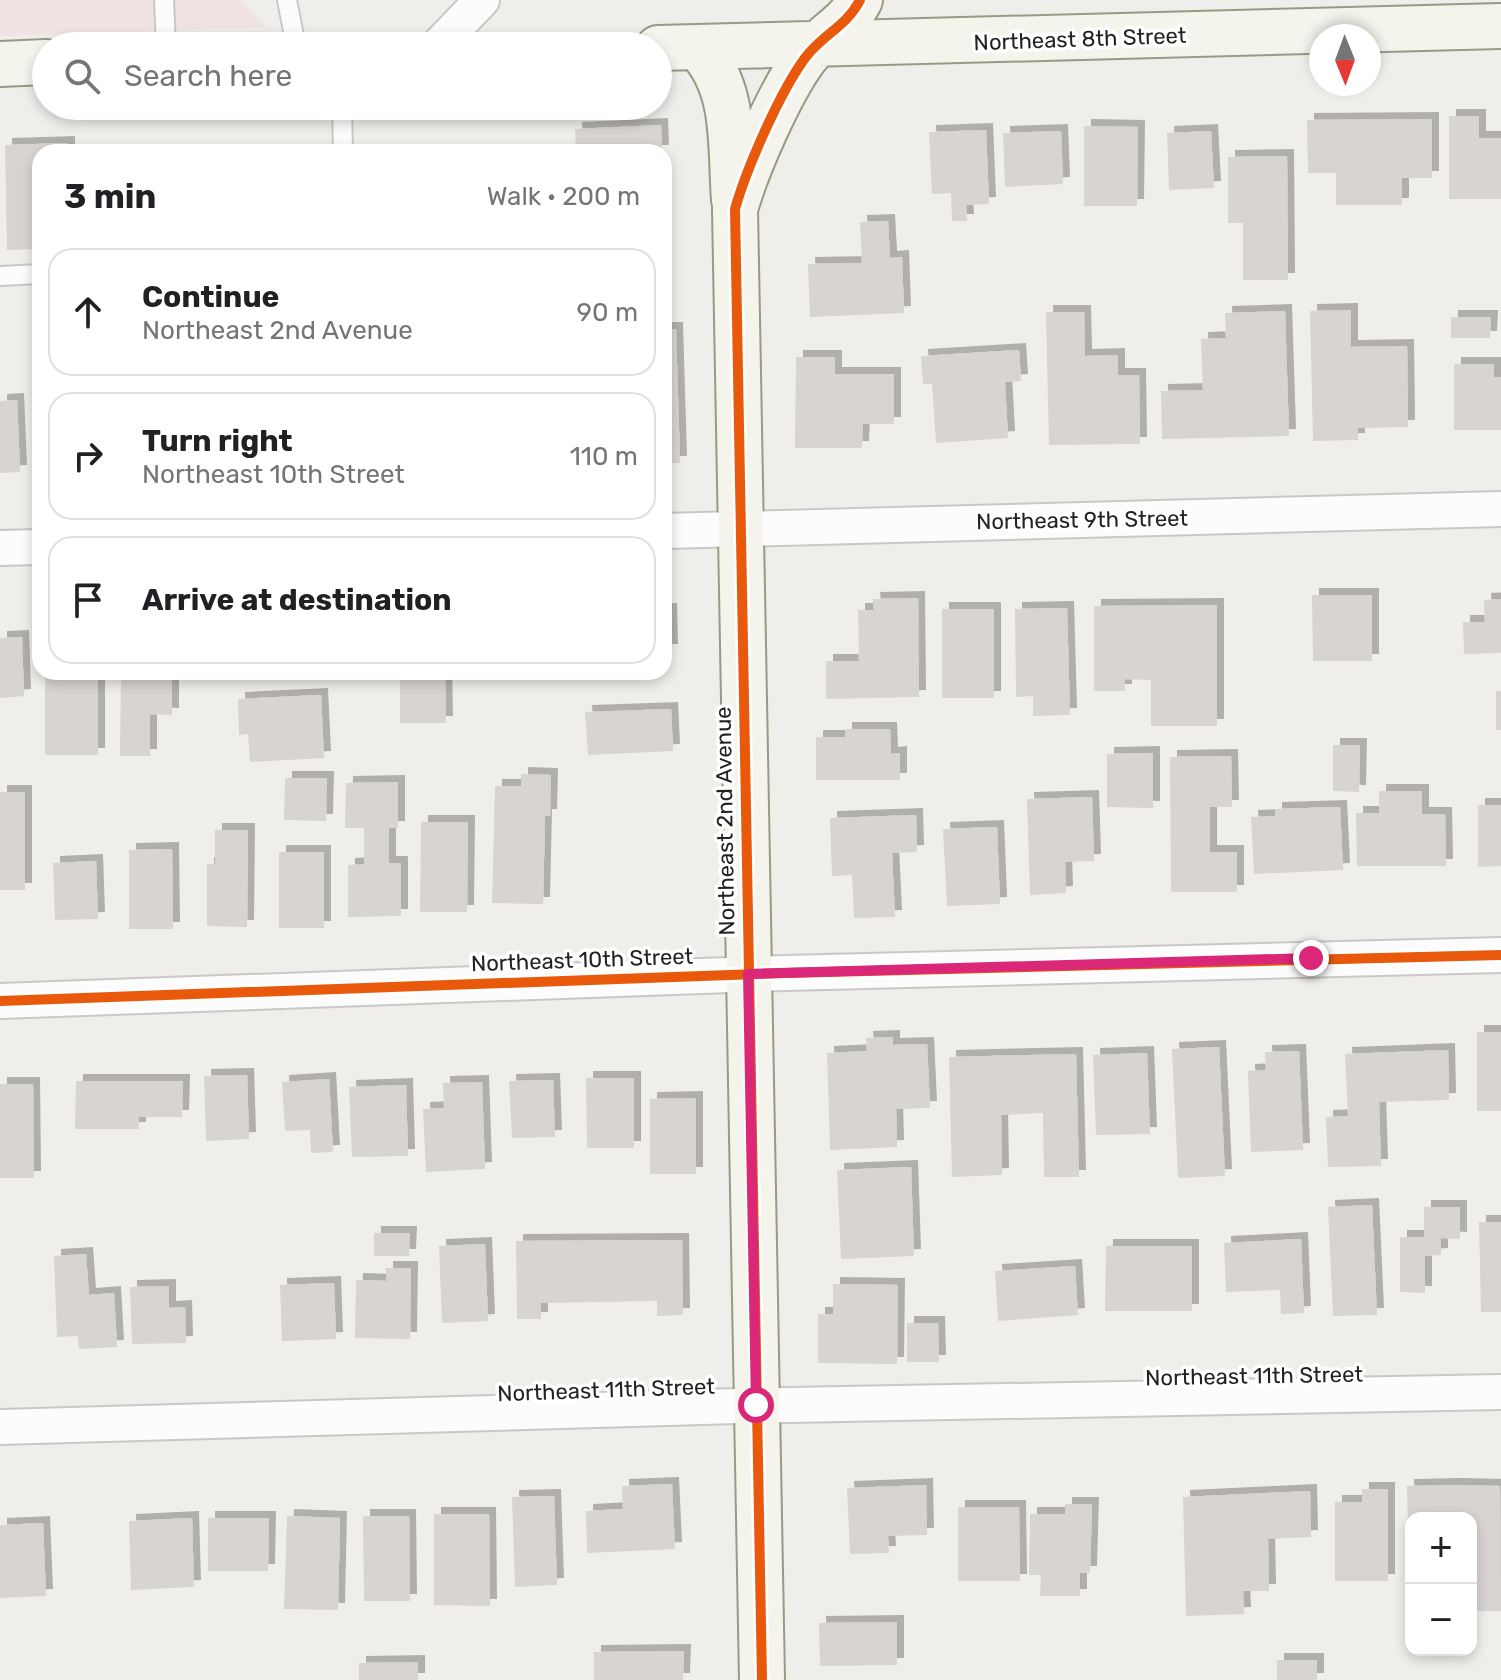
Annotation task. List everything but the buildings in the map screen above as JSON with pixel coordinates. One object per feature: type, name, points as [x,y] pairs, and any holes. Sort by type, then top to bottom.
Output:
[{"type":"street","points":[[451,32],[482,0]]},
{"type":"street","name":"Northeast 2nd Avenue","points":[[762,1680],[735,209],[796,72],[814,46],[840,28],[860,0]]},
{"type":"street","name":"Northeast 8th Street","points":[[678,48],[1501,26]]},
{"type":"street","points":[[678,48],[713,63],[724,83],[735,209]]},
{"type":"street","points":[[0,64],[32,63]]},
{"type":"street","name":"Northeast 9th Street","points":[[672,531],[1501,509]]},
{"type":"street","points":[[0,548],[32,547]]},
{"type":"street","name":"Northeast 10th Street","points":[[0,1001],[748,974],[1501,955]]},
{"type":"street","name":"Northeast 11th Street","points":[[0,1427],[756,1405],[1501,1392]]},
{"type":"lane","points":[[164,0],[165,32]]},
{"type":"lane","points":[[287,0],[293,32]]},
{"type":"lane","points":[[342,120],[343,144]]},
{"type":"lane","points":[[0,276],[32,274]]},
{"type":"shaded area","points":[[0,0],[240,0],[266,27],[32,32],[32,35],[0,36]]},
{"type":"cycle path","points":[[762,1680],[735,209],[765,130],[795,73],[812,50],[848,17],[860,0]]},
{"type":"cycle path","points":[[0,1001],[785,973],[1501,955]]},
{"type":"route","points":[[756,1405],[748,974],[1311,958]]}]
